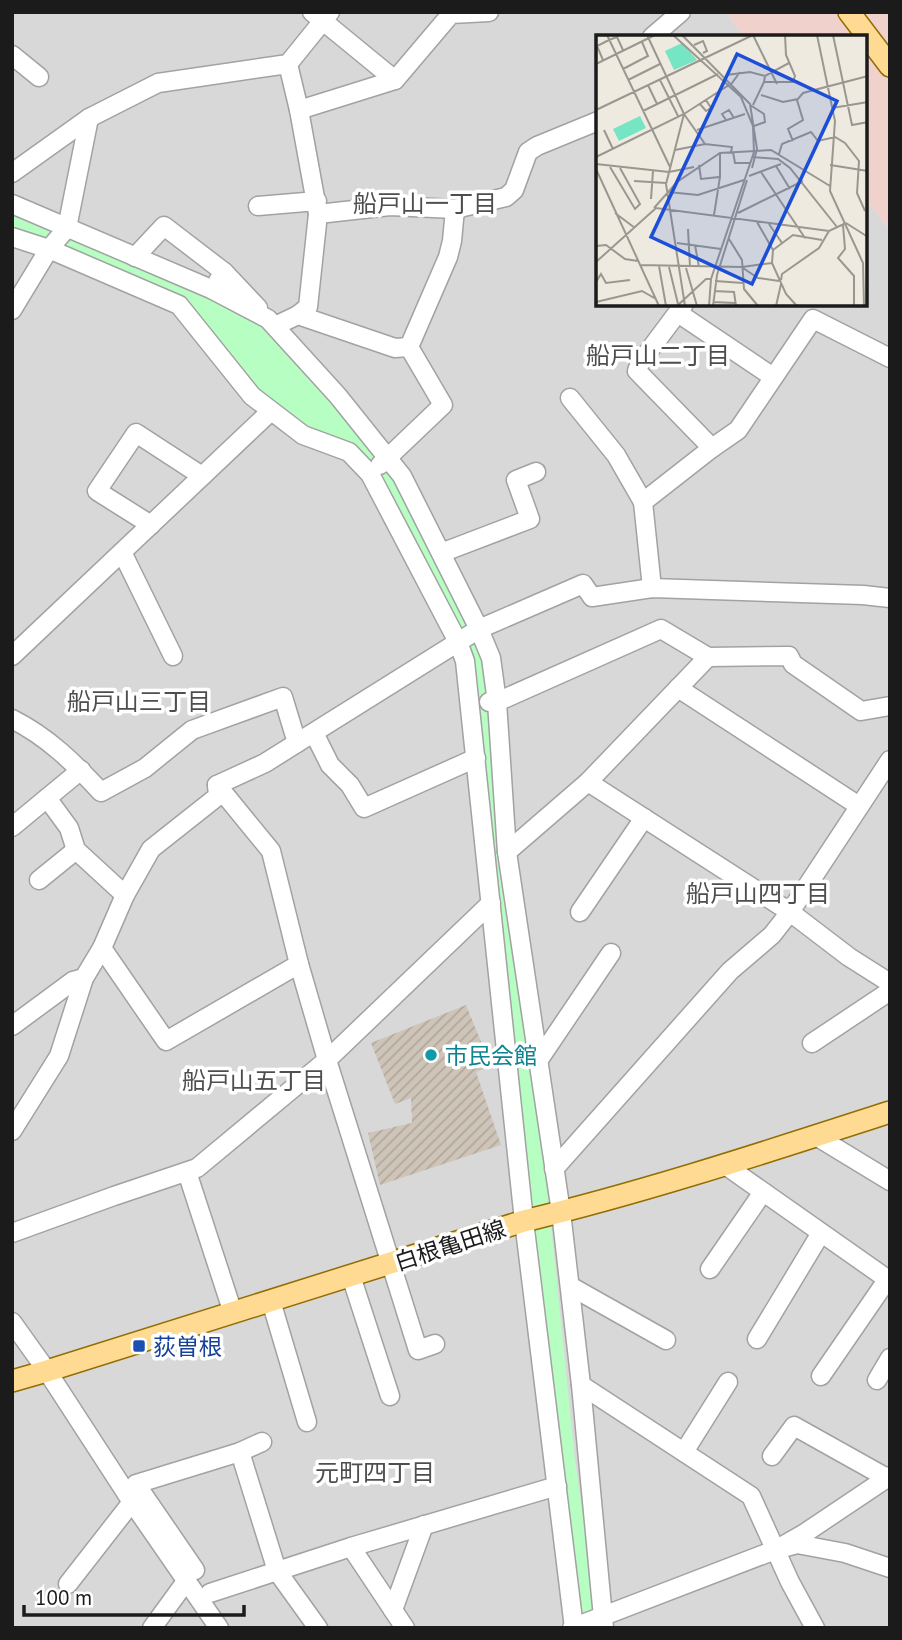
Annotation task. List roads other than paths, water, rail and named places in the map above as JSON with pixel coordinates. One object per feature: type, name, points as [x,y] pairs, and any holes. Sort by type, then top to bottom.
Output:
[{"type":"main road","points":[[849,12],[866,35]]},
{"type":"main road","points":[[867,36],[890,66]]},
{"type":"main road","name":"白根亀田線","points":[[12,1381],[524,1221],[725,1165],[890,1112]]},
{"type":"street","points":[[299,110],[395,80],[451,14],[489,12]]},
{"type":"street","points":[[654,35],[681,12]]},
{"type":"street","points":[[12,173],[89,118],[158,83],[288,64],[322,15],[395,80]]},
{"type":"street","points":[[12,55],[40,77]]},
{"type":"street","points":[[12,204],[211,289],[272,323],[298,315],[309,307],[318,207],[288,64]]},
{"type":"street","points":[[12,310],[49,249],[67,229],[89,118]]},
{"type":"street","points":[[258,206],[455,209],[506,197],[514,190],[528,152],[596,121]]},
{"type":"street","points":[[409,346],[448,257],[455,209]]},
{"type":"street","points":[[135,257],[164,226],[224,272],[338,396],[402,476],[491,658],[497,702],[507,852],[561,1212],[581,1385],[603,1622]]},
{"type":"street","points":[[12,237],[49,249],[179,305],[252,396],[303,435],[349,452],[370,474],[458,642],[466,662],[524,1221],[573,1627],[603,1622],[775,1550],[888,1477],[794,1426],[772,1456]]},
{"type":"street","points":[[211,289],[224,272]]},
{"type":"street","points":[[712,448],[637,371],[640,363],[681,309],[773,377]]},
{"type":"street","points":[[298,315],[395,348],[409,346]]},
{"type":"street","points":[[643,502],[738,430],[813,319],[890,358]]},
{"type":"street","points":[[370,474],[443,405],[409,346]]},
{"type":"street","points":[[570,398],[616,454],[643,502],[652,588]]},
{"type":"street","points":[[12,656],[271,411]]},
{"type":"street","points":[[151,525],[97,491],[136,433],[202,476]]},
{"type":"street","points":[[441,554],[530,519],[516,480],[536,472]]},
{"type":"street","points":[[122,552],[173,656]]},
{"type":"street","points":[[217,785],[265,763],[479,629],[583,583],[593,597],[652,588],[890,598]]},
{"type":"street","points":[[470,700],[497,702],[661,629],[708,657],[789,656],[793,664],[861,711],[890,706]]},
{"type":"street","points":[[507,852],[588,782],[708,657]]},
{"type":"street","points":[[678,688],[859,806]]},
{"type":"street","points":[[12,719],[60,750],[101,792],[145,768],[192,730],[283,697],[297,743]]},
{"type":"street","points":[[314,733],[330,765],[351,785],[364,807],[475,758]]},
{"type":"street","points":[[554,1169],[730,971],[772,935],[890,760]]},
{"type":"street","points":[[12,827],[81,770]]},
{"type":"street","points":[[588,782],[790,912],[849,957],[890,983]]},
{"type":"street","points":[[12,1131],[59,1056],[84,978],[102,948],[125,895],[151,849],[218,796],[217,785]]},
{"type":"street","points":[[217,785],[271,852],[327,1060],[418,1350],[435,1344]]},
{"type":"street","points":[[47,798],[69,828],[76,850],[125,895]]},
{"type":"street","points":[[580,912],[645,818]]},
{"type":"street","points":[[39,880],[76,850]]},
{"type":"street","points":[[12,1233],[197,1168],[327,1060],[491,903]]},
{"type":"street","points":[[102,948],[166,1041],[299,964]]},
{"type":"street","points":[[538,1061],[611,953]]},
{"type":"street","points":[[12,1026],[73,981],[84,978]]},
{"type":"street","points":[[812,1043],[890,991]]},
{"type":"street","points":[[816,1136],[890,1181]]},
{"type":"street","points":[[725,1165],[889,1281],[821,1376]]},
{"type":"street","points":[[187,1172],[233,1313]]},
{"type":"street","points":[[710,1269],[763,1192]]},
{"type":"street","points":[[757,1339],[821,1233]]},
{"type":"street","points":[[351,1276],[390,1396]]},
{"type":"street","points":[[570,1286],[666,1340]]},
{"type":"street","points":[[271,1301],[307,1422]]},
{"type":"street","points":[[12,1322],[219,1628]]},
{"type":"street","points":[[877,1380],[890,1359]]},
{"type":"street","points":[[684,1452],[728,1382]]},
{"type":"street","points":[[581,1385],[751,1496],[790,1582],[816,1628]]},
{"type":"street","points":[[234,1628],[136,1484],[240,1452],[262,1442]]},
{"type":"street","points":[[240,1452],[277,1571],[318,1628]]},
{"type":"street","points":[[210,1593],[351,1547],[556,1486]]},
{"type":"street","points":[[68,1584],[132,1502]]},
{"type":"street","points":[[393,1610],[424,1525]]},
{"type":"street","points":[[775,1550],[797,1544],[845,1553],[890,1568]]},
{"type":"street","points":[[351,1547],[405,1628]]},
{"type":"street","points":[[152,1628],[187,1580]]},
{"type":"place","name":"市民会館","points":[[431,1055]]},
{"type":"place","name":"荻曽根","points":[[139,1346]]},
{"type":"district","name":"船戸山一丁目","points":[[425,203]]},
{"type":"district","name":"船戸山二丁目","points":[[658,355]]},
{"type":"district","name":"船戸山三丁目","points":[[139,701]]},
{"type":"district","name":"船戸山四丁目","points":[[758,893]]},
{"type":"district","name":"船戸山五丁目","points":[[254,1080]]},
{"type":"district","name":"元町四丁目","points":[[375,1472]]}]
